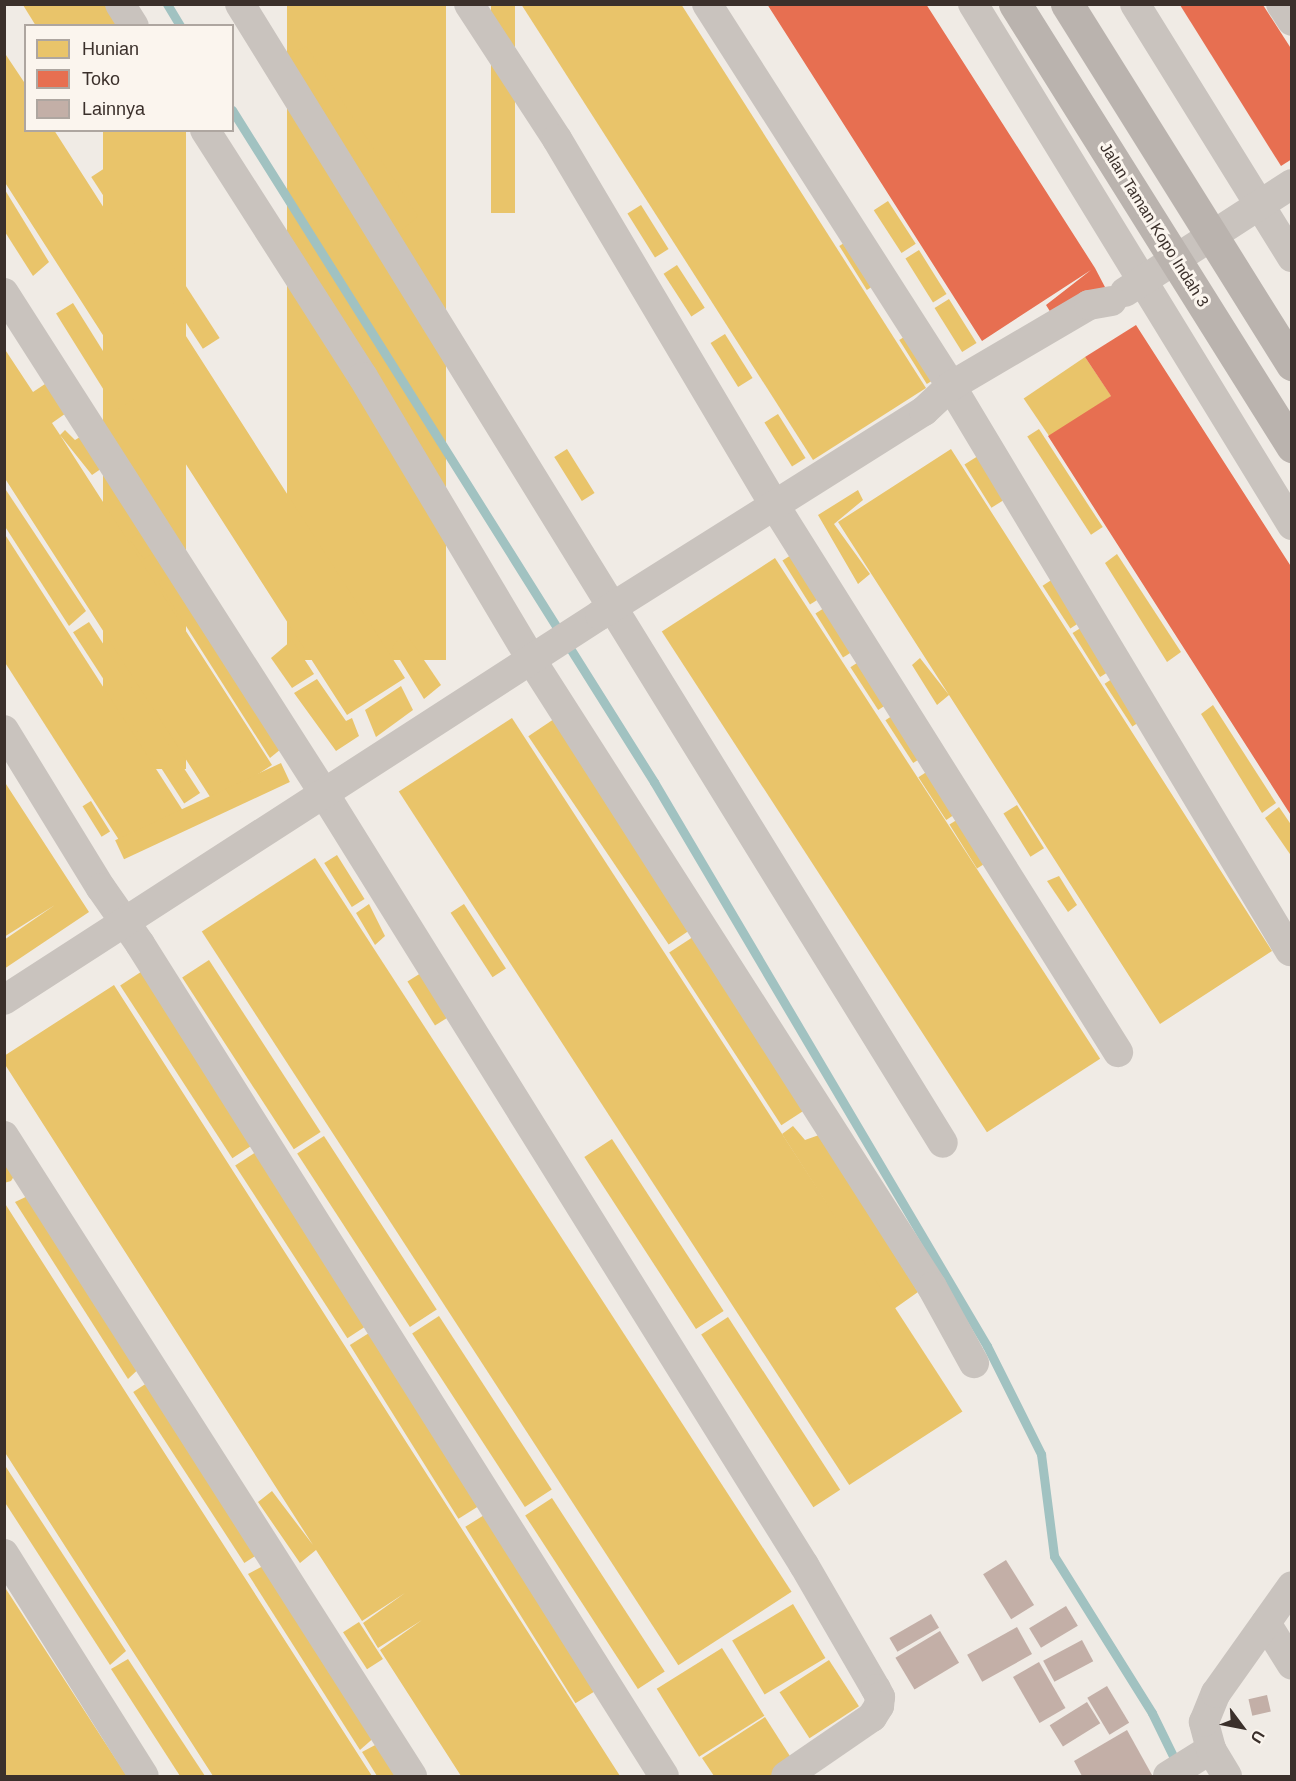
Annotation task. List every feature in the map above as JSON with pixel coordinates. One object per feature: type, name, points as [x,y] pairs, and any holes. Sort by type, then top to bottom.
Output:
[{"type":"main road","name":"Jalan Taman Kopo Indah 3","points":[[1015,4],[1292,446]]},
{"type":"main road","points":[[1067,4],[1292,364]]},
{"type":"street","points":[[120,4],[133,24]]},
{"type":"street","points":[[240,4],[606,611],[943,1143]]},
{"type":"street","points":[[469,4],[557,139],[775,506],[1118,1052]]},
{"type":"street","points":[[707,4],[955,394],[1290,951]]},
{"type":"street","points":[[973,4],[1141,282],[1292,525]]},
{"type":"street","points":[[1135,4],[1292,257]]},
{"type":"street","points":[[1281,4],[1292,21]]},
{"type":"street","points":[[206,132],[539,656],[927,1279],[974,1363]]},
{"type":"street","points":[[4,1000],[325,795],[606,611],[924,411],[955,394],[1089,304],[1112,301],[1292,184]]},
{"type":"street","points":[[4,293],[325,795],[804,1565],[876,1689],[880,1697],[879,1706],[872,1717],[786,1776]]},
{"type":"street","points":[[4,730],[664,1776]]},
{"type":"street","points":[[4,1136],[412,1776]]},
{"type":"street","points":[[4,1554],[144,1776]]},
{"type":"street","points":[[1227,1776],[1204,1754],[1204,1722],[1216,1693],[1292,1586]]},
{"type":"street","points":[[1266,1623],[1292,1665]]},
{"type":"street","points":[[1168,1776],[1204,1754]]},
{"type":"building: Hunian","points":[[287,4],[446,4],[446,660],[287,660]]},
{"type":"building: Hunian","points":[[491,4],[515,4],[515,213],[491,213]]},
{"type":"building: Hunian","points":[[521,4],[681,4],[926,388],[813,460]]},
{"type":"building: Hunian","points":[[23,5],[105,5],[117,24],[35,24]]},
{"type":"building: Hunian","points":[[306,46],[418,216],[401,231],[289,55]]},
{"type":"building: Hunian","points":[[4,52],[24,82],[24,132],[55,132],[405,678],[347,715],[4,181]]},
{"type":"building: Hunian","points":[[103,132],[186,132],[186,769],[103,769]]},
{"type":"building: Hunian","points":[[108,166],[220,338],[203,349],[91,177]]},
{"type":"building: Hunian","points":[[5,190],[49,262],[33,276],[5,232]]},
{"type":"building: Hunian","points":[[888,201],[916,244],[902,253],[874,210]]},
{"type":"building: Hunian","points":[[641,205],[669,249],[655,258],[627,213]]},
{"type":"building: Hunian","points":[[852,238],[880,282],[867,290],[839,246]]},
{"type":"building: Hunian","points":[[919,250],[947,294],[933,303],[905,258]]},
{"type":"building: Hunian","points":[[677,265],[705,308],[691,316],[664,274]]},
{"type":"building: Hunian","points":[[949,299],[977,343],[962,352],[935,308]]},
{"type":"building: Hunian","points":[[73,303],[133,400],[116,410],[56,314]]},
{"type":"building: Hunian","points":[[912,332],[940,376],[927,384],[899,340]]},
{"type":"building: Hunian","points":[[725,334],[753,378],[738,387],[711,343]]},
{"type":"building: Hunian","points":[[4,348],[33,392],[48,382],[69,411],[52,423],[272,765],[214,803],[4,477]]},
{"type":"building: Hunian","points":[[1085,357],[1111,396],[1050,437],[1024,398]]},
{"type":"building: Hunian","points":[[778,414],[806,458],[792,467],[764,422]]},
{"type":"building: Hunian","points":[[1039,429],[1103,527],[1091,535],[1027,437]]},
{"type":"building: Hunian","points":[[65,430],[75,440],[85,434],[108,464],[92,475],[60,435]]},
{"type":"building: Hunian","points":[[567,449],[595,493],[582,501],[554,457]]},
{"type":"building: Hunian","points":[[951,449],[1272,951],[1160,1024],[838,522]]},
{"type":"building: Hunian","points":[[978,456],[1005,499],[991,508],[964,464]]},
{"type":"building: Hunian","points":[[4,487],[86,611],[69,626],[4,525]]},
{"type":"building: Hunian","points":[[858,490],[863,500],[834,524],[870,574],[858,584],[818,515]]},
{"type":"building: Hunian","points":[[146,528],[160,547],[144,559],[130,540]]},
{"type":"building: Hunian","points":[[4,533],[187,817],[128,854],[4,661]]},
{"type":"building: Hunian","points":[[796,552],[824,596],[810,605],[782,560]]},
{"type":"building: Hunian","points":[[1117,554],[1181,652],[1167,662],[1105,563]]},
{"type":"building: Hunian","points":[[775,558],[1100,1059],[987,1132],[662,632]]},
{"type":"building: Hunian","points":[[175,573],[287,744],[270,758],[158,582]]},
{"type":"building: Hunian","points":[[1056,577],[1084,620],[1070,628],[1043,586]]},
{"type":"building: Hunian","points":[[829,605],[857,649],[843,658],[815,613]]},
{"type":"building: Hunian","points":[[89,622],[200,793],[184,803],[73,632]]},
{"type":"building: Hunian","points":[[1087,624],[1115,668],[1100,677],[1073,633]]},
{"type":"building: Hunian","points":[[405,632],[441,685],[424,699],[392,647]]},
{"type":"building: Hunian","points":[[292,640],[314,674],[292,688],[271,658]]},
{"type":"building: Hunian","points":[[920,658],[949,695],[937,705],[912,665]]},
{"type":"building: Hunian","points":[[863,659],[891,702],[878,710],[850,667]]},
{"type":"building: Hunian","points":[[1118,675],[1146,718],[1132,726],[1105,684]]},
{"type":"building: Hunian","points":[[317,679],[346,721],[352,718],[359,736],[336,751],[294,693]]},
{"type":"building: Hunian","points":[[401,686],[413,710],[376,737],[365,710]]},
{"type":"building: Hunian","points":[[1213,705],[1276,803],[1262,813],[1201,714]]},
{"type":"building: Hunian","points":[[898,712],[926,755],[913,763],[885,720]]},
{"type":"building: Hunian","points":[[512,718],[962,1412],[849,1485],[399,792]]},
{"type":"building: Hunian","points":[[554,719],[694,927],[669,944],[528,736]]},
{"type":"building: Hunian","points":[[281,763],[290,782],[124,859],[115,840]]},
{"type":"building: Hunian","points":[[931,769],[959,812],[946,820],[918,777]]},
{"type":"building: Hunian","points":[[4,781],[89,912],[4,969],[4,940],[55,905],[4,937]]},
{"type":"building: Hunian","points":[[91,801],[110,832],[102,837],[83,806]]},
{"type":"building: Hunian","points":[[1017,805],[1044,848],[1030,857],[1003,813]]},
{"type":"building: Hunian","points":[[1279,807],[1292,826],[1292,857],[1265,818]]},
{"type":"building: Hunian","points":[[963,816],[991,860],[977,869],[949,824]]},
{"type":"building: Hunian","points":[[337,855],[365,899],[352,907],[324,863]]},
{"type":"building: Hunian","points":[[315,858],[792,1592],[678,1665],[202,932]]},
{"type":"building: Hunian","points":[[1059,876],[1077,905],[1068,912],[1047,881]]},
{"type":"building: Hunian","points":[[369,904],[385,936],[375,945],[356,913]]},
{"type":"building: Hunian","points":[[464,904],[506,969],[493,977],[451,913]]},
{"type":"building: Hunian","points":[[696,935],[808,1108],[781,1125],[669,952]]},
{"type":"building: Hunian","points":[[209,960],[321,1132],[294,1149],[182,977]]},
{"type":"building: Hunian","points":[[147,968],[259,1141],[232,1158],[120,985]]},
{"type":"building: Hunian","points":[[421,973],[449,1017],[435,1026],[407,981]]},
{"type":"building: Hunian","points":[[114,985],[620,1776],[461,1776],[380,1650],[422,1620],[378,1648],[363,1623],[405,1593],[362,1621],[316,1550],[300,1563],[258,1502],[272,1491],[313,1545],[4,1063],[4,1056]]},
{"type":"building: Hunian","points":[[793,1126],[805,1140],[819,1135],[918,1292],[894,1309],[782,1134]]},
{"type":"building: Hunian","points":[[324,1136],[437,1310],[410,1327],[297,1153]]},
{"type":"building: Hunian","points":[[612,1139],[724,1311],[696,1329],[584,1157]]},
{"type":"building: Hunian","points":[[4,1148],[18,1170],[11,1181],[4,1183]]},
{"type":"building: Hunian","points":[[262,1148],[374,1321],[347,1338],[235,1165]]},
{"type":"building: Hunian","points":[[32,1194],[144,1364],[128,1379],[15,1202]]},
{"type":"building: Hunian","points":[[4,1202],[372,1776],[213,1776],[4,1451]]},
{"type":"building: Hunian","points":[[439,1316],[552,1490],[525,1507],[412,1333]]},
{"type":"building: Hunian","points":[[728,1317],[840,1490],[813,1507],[701,1334]]},
{"type":"building: Hunian","points":[[377,1328],[486,1502],[458,1519],[350,1345]]},
{"type":"building: Hunian","points":[[150,1381],[261,1552],[244,1563],[133,1392]]},
{"type":"building: Hunian","points":[[4,1464],[126,1651],[110,1665],[4,1501]]},
{"type":"building: Hunian","points":[[552,1498],[665,1672],[638,1689],[525,1515]]},
{"type":"building: Hunian","points":[[489,1512],[599,1688],[575,1703],[465,1527]]},
{"type":"building: Hunian","points":[[265,1565],[377,1735],[360,1750],[248,1574]]},
{"type":"building: Hunian","points":[[4,1586],[102,1738],[127,1776],[4,1776]]},
{"type":"building: Hunian","points":[[793,1604],[825,1658],[765,1695],[732,1641]]},
{"type":"building: Hunian","points":[[359,1622],[383,1659],[367,1669],[343,1632]]},
{"type":"building: Hunian","points":[[722,1648],[764,1716],[699,1757],[657,1689]]},
{"type":"building: Hunian","points":[[128,1659],[205,1776],[180,1776],[111,1669]]},
{"type":"building: Hunian","points":[[829,1660],[859,1706],[809,1738],[780,1692]]},
{"type":"building: Hunian","points":[[765,1717],[795,1764],[775,1776],[714,1776],[702,1758]]},
{"type":"building: Hunian","points":[[379,1743],[401,1776],[377,1776],[362,1752]]},
{"type":"building: Toko","points":[[767,4],[926,4],[1095,268],[1106,289],[1056,321],[1046,305],[1091,270],[982,341]]},
{"type":"building: Toko","points":[[1180,5],[1263,5],[1292,50],[1292,159],[1281,166]]},
{"type":"building: Toko","points":[[1136,325],[1292,568],[1292,817],[1048,436],[1111,396],[1085,357]]},
{"type":"building: Lainnya","points":[[1006,1560],[1034,1605],[1011,1619],[983,1574]]},
{"type":"building: Lainnya","points":[[1066,1606],[1078,1626],[1041,1648],[1029,1628]]},
{"type":"building: Lainnya","points":[[931,1614],[939,1628],[897,1652],[889,1638]]},
{"type":"building: Lainnya","points":[[1017,1627],[1032,1654],[982,1682],[967,1655]]},
{"type":"building: Lainnya","points":[[940,1631],[959,1663],[914,1689],[895,1658]]},
{"type":"building: Lainnya","points":[[1082,1640],[1093,1661],[1054,1682],[1043,1661]]},
{"type":"building: Lainnya","points":[[1039,1662],[1066,1708],[1040,1723],[1013,1677]]},
{"type":"building: Lainnya","points":[[1107,1686],[1129,1723],[1109,1735],[1087,1698]]},
{"type":"building: Lainnya","points":[[1267,1695],[1271,1712],[1252,1716],[1248,1699]]},
{"type":"building: Lainnya","points":[[1087,1702],[1100,1723],[1063,1747],[1050,1725]]},
{"type":"building: Lainnya","points":[[1127,1730],[1152,1775],[1082,1776],[1074,1761]]},
{"type":"waterway","points":[[167,4],[179,24]]},
{"type":"waterway","points":[[234,113],[654,782],[987,1346],[1041,1454],[1054,1556],[1152,1713],[1178,1766]]}]
